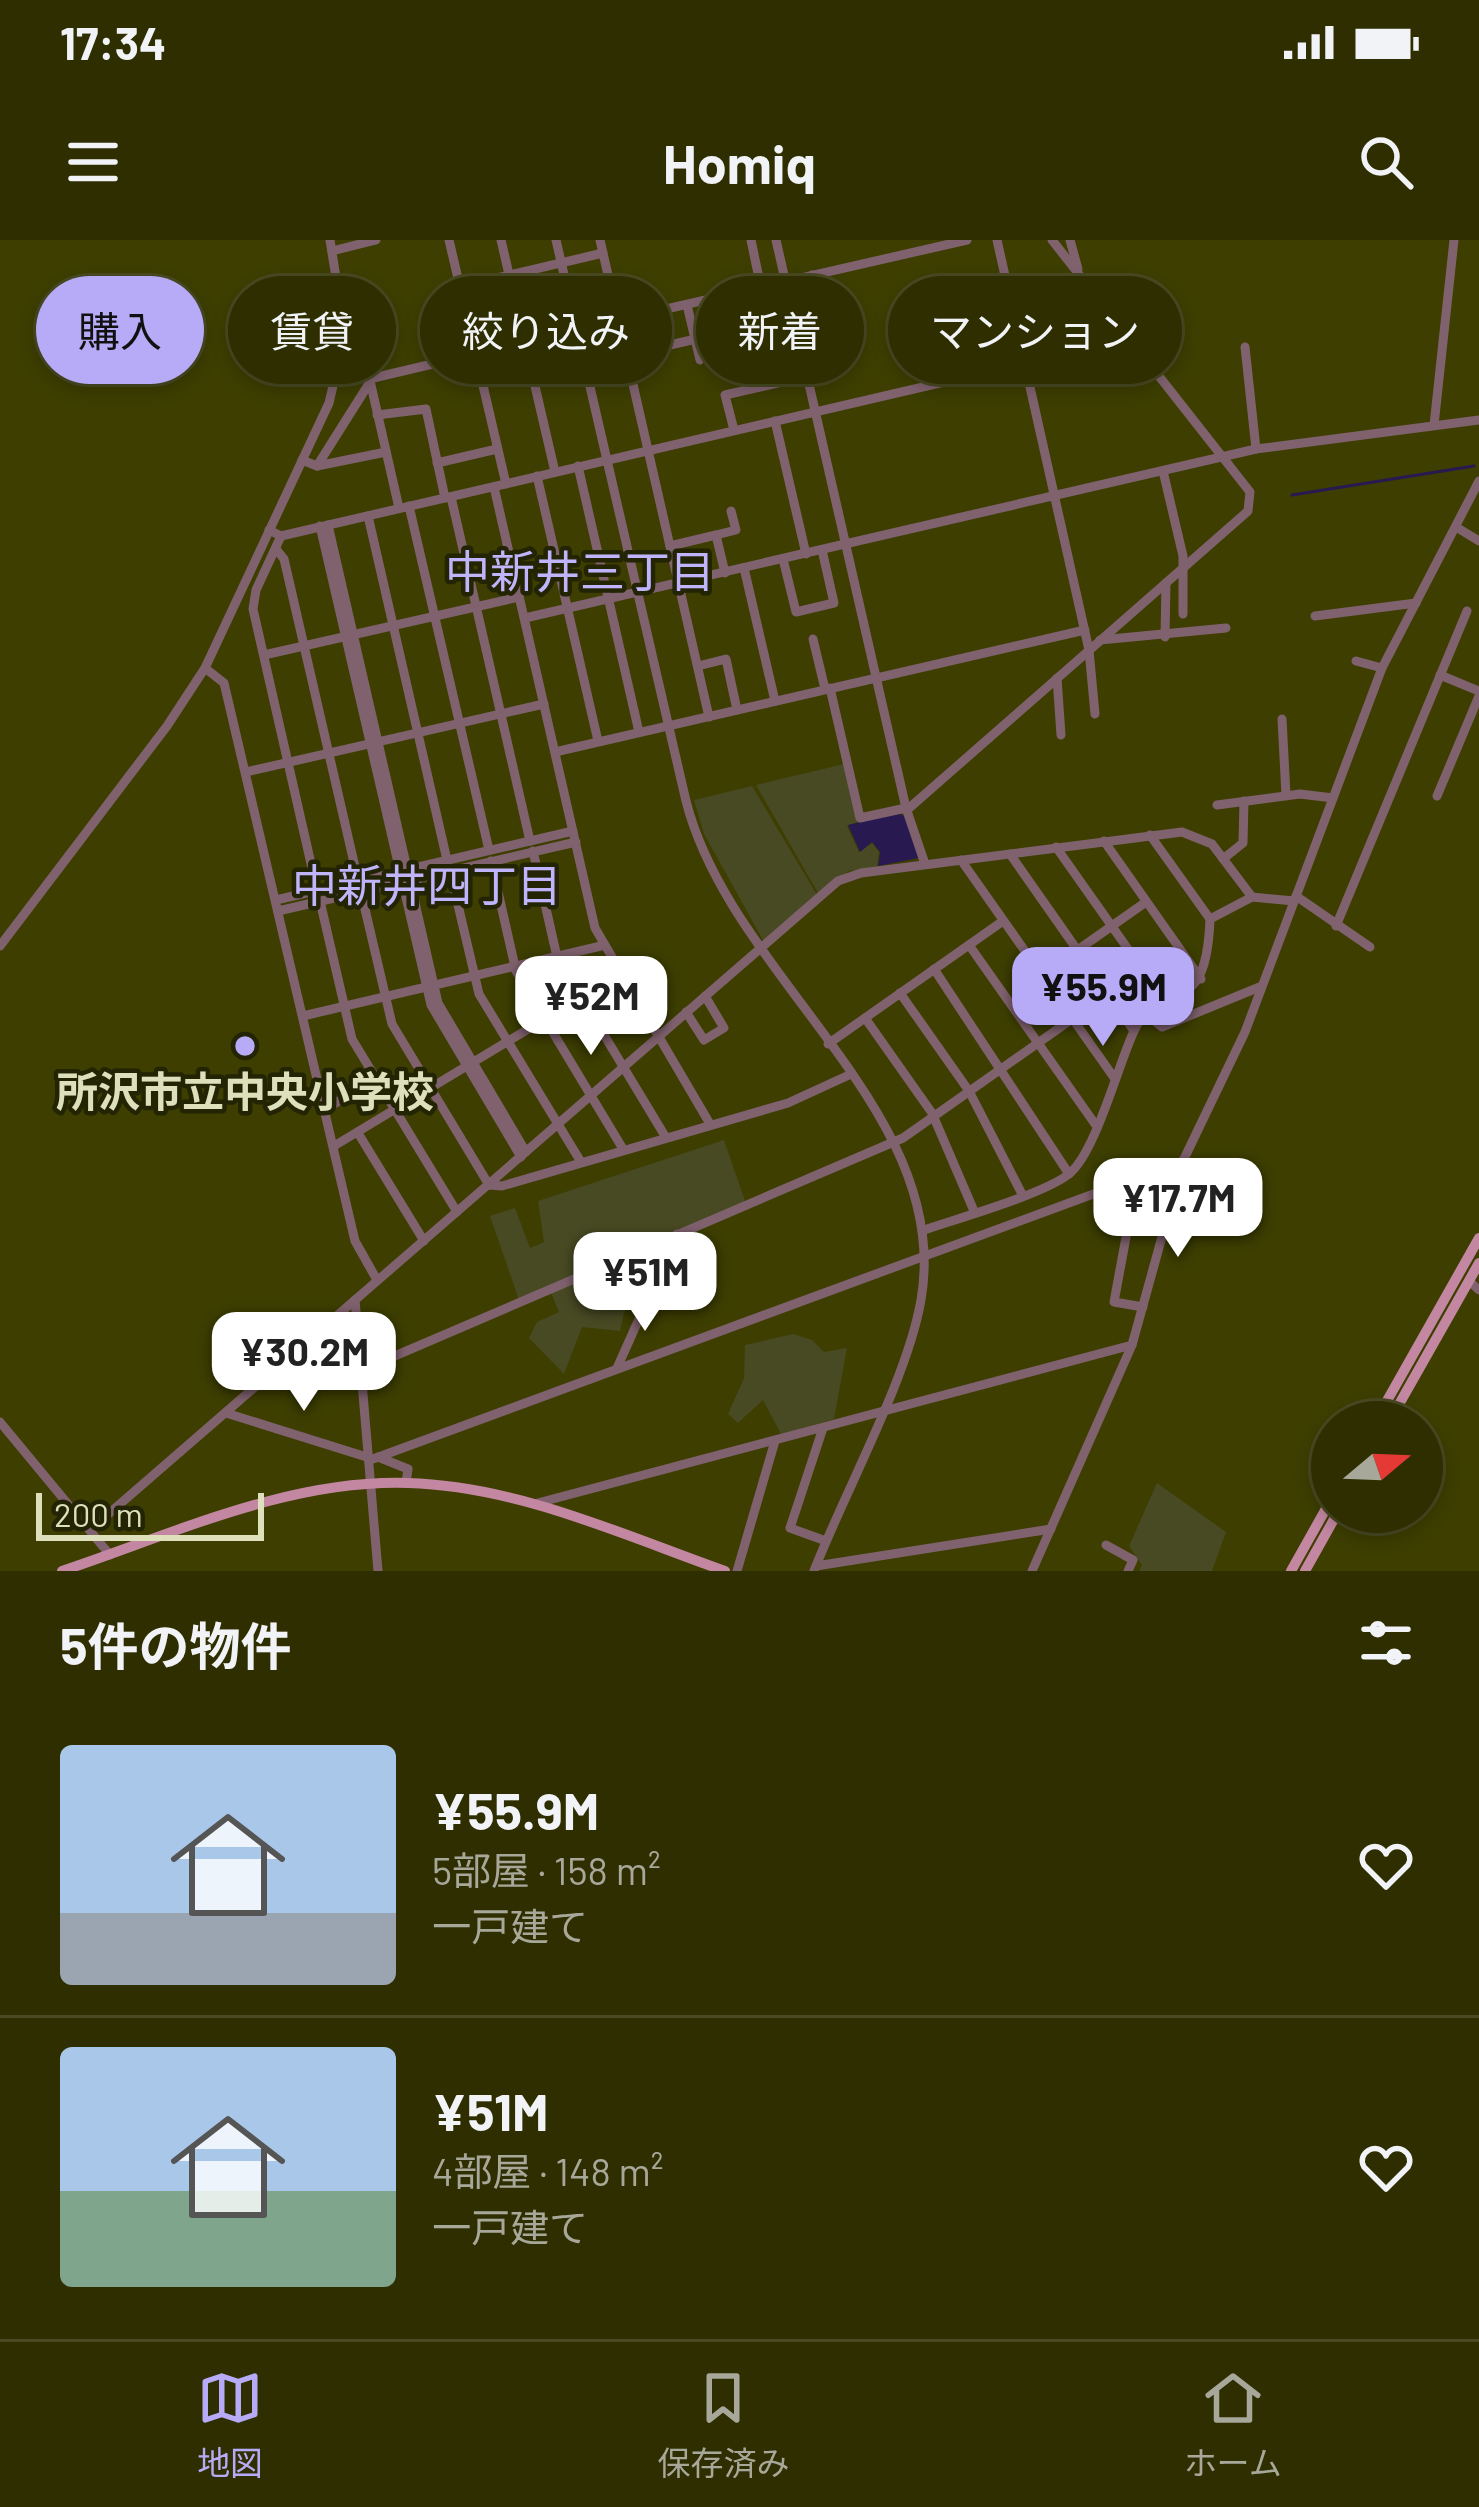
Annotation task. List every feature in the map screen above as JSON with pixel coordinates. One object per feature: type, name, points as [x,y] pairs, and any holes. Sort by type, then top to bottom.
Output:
[{"type":"main road","points":[[1387,1401],[1479,1238]]},
{"type":"main road","points":[[1402,1401],[1474,1286],[1479,1263]]},
{"type":"main road","points":[[62,1571],[283,1497],[406,1483],[468,1488],[534,1504],[725,1571]]},
{"type":"main road","points":[[1291,1571],[1312,1533]]},
{"type":"main road","points":[[1305,1571],[1326,1533]]},
{"type":"street","points":[[338,276],[331,245],[376,240]]},
{"type":"street","points":[[449,240],[456,276]]},
{"type":"street","points":[[502,240],[510,276],[603,253]]},
{"type":"street","points":[[556,240],[565,276]]},
{"type":"street","points":[[600,240],[608,276]]},
{"type":"street","points":[[751,240],[755,276]]},
{"type":"street","points":[[776,240],[785,276]]},
{"type":"street","points":[[808,276],[967,240]]},
{"type":"street","points":[[997,240],[1005,276]]},
{"type":"street","points":[[1052,240],[1079,275]]},
{"type":"street","points":[[1070,240],[1079,275]]},
{"type":"street","points":[[1434,425],[1454,240]]},
{"type":"street","points":[[672,308],[696,303]]},
{"type":"street","points":[[672,344],[696,339],[687,305]]},
{"type":"street","points":[[1245,347],[1256,449]]},
{"type":"street","points":[[0,946],[167,726],[205,668],[336,384]]},
{"type":"street","points":[[317,466],[367,384]]},
{"type":"street","points":[[370,384],[434,616],[515,967],[623,1149]]},
{"type":"street","points":[[482,384],[497,449],[519,596],[602,946],[710,1124]]},
{"type":"street","points":[[534,384],[555,472]]},
{"type":"street","points":[[590,384],[669,726],[705,857],[760,948],[894,1142],[911,1176],[924,1230],[926,1256],[915,1324],[815,1569]]},
{"type":"street","points":[[633,384],[709,717]]},
{"type":"street","points":[[734,430],[725,395],[773,384]]},
{"type":"street","points":[[810,384],[907,809],[925,864]]},
{"type":"street","points":[[269,530],[281,536],[935,384]]},
{"type":"street","points":[[1029,384],[1085,630],[1095,715]]},
{"type":"street","points":[[813,639],[860,818],[907,809],[1248,511],[1250,492],[1165,384]]},
{"type":"street","points":[[377,415],[422,405],[476,607],[556,957],[665,1136]]},
{"type":"street","points":[[524,618],[1256,449],[1479,420]]},
{"type":"street","points":[[775,421],[806,554]]},
{"type":"street","points":[[436,463],[497,449]]},
{"type":"street","points":[[302,460],[317,466],[386,452]]},
{"type":"street","points":[[578,466],[639,732]]},
{"type":"street","points":[[1163,471],[1184,566],[1183,614]]},
{"type":"street","points":[[537,476],[598,741]]},
{"type":"street","points":[[1032,1571],[1132,1345],[1183,1161],[1262,986],[1382,668],[1479,481]]},
{"type":"street","points":[[670,546],[736,530],[731,512]]},
{"type":"street","points":[[368,516],[473,977],[581,1162]]},
{"type":"street","points":[[324,526],[430,986],[469,1065],[524,1155]]},
{"type":"street","points":[[1456,527],[1479,541]]},
{"type":"street","points":[[716,535],[725,573]]},
{"type":"street","points":[[281,536],[253,602],[352,1039],[457,1212]]},
{"type":"street","points":[[276,549],[284,559],[392,1024],[489,1185]]},
{"type":"street","points":[[783,559],[796,612],[834,602],[822,550]]},
{"type":"street","points":[[744,568],[776,701]]},
{"type":"street","points":[[1165,637],[1166,583]]},
{"type":"street","points":[[264,656],[519,596]]},
{"type":"street","points":[[1315,616],[1416,603]]},
{"type":"street","points":[[1336,926],[1466,611]]},
{"type":"street","points":[[1100,640],[1226,628]]},
{"type":"street","points":[[555,752],[1085,630]]},
{"type":"street","points":[[698,666],[726,659],[737,710]]},
{"type":"street","points":[[1356,661],[1382,668]]},
{"type":"street","points":[[205,668],[224,683],[355,1240],[377,1280]]},
{"type":"street","points":[[1437,796],[1479,693],[1440,675]]},
{"type":"street","points":[[1057,678],[1061,735]]},
{"type":"street","points":[[246,772],[544,704]]},
{"type":"street","points":[[1282,719],[1286,795]]},
{"type":"street","points":[[1216,805],[1286,795],[1333,798]]},
{"type":"street","points":[[1223,859],[1244,843],[1244,801]]},
{"type":"street","points":[[90,1530],[843,878],[1056,847],[1194,833],[1223,859],[1252,897]]},
{"type":"street","points":[[924,1230],[1070,1174],[1086,1153],[1134,1031],[1146,1014],[1201,979],[1208,966],[1210,919],[1150,835]]},
{"type":"street","points":[[277,905],[574,837]]},
{"type":"street","points":[[1103,841],[1201,979]]},
{"type":"street","points":[[1056,847],[1166,1003]]},
{"type":"street","points":[[1010,853],[1134,1031]]},
{"type":"street","points":[[961,860],[1115,1079]]},
{"type":"street","points":[[1210,919],[1252,897],[1295,899],[1370,947]]},
{"type":"street","points":[[1042,975],[1146,902]]},
{"type":"street","points":[[828,1045],[1003,921]]},
{"type":"street","points":[[968,945],[1095,1124]]},
{"type":"street","points":[[303,1016],[602,946]]},
{"type":"street","points":[[934,969],[1070,1174]]},
{"type":"street","points":[[1146,1014],[1162,1027],[1262,986]]},
{"type":"street","points":[[900,994],[969,1091],[1022,1194]]},
{"type":"street","points":[[686,1012],[704,1040],[724,1028],[704,996]]},
{"type":"street","points":[[865,1018],[933,1117],[974,1211]]},
{"type":"street","points":[[362,1370],[894,1142],[1072,1018]]},
{"type":"street","points":[[334,1146],[544,1019]]},
{"type":"street","points":[[489,1185],[788,1103],[849,1075]]},
{"type":"street","points":[[325,1108],[375,1080]]},
{"type":"street","points":[[358,1132],[424,1241]]},
{"type":"street","points":[[374,1457],[1183,1161]]},
{"type":"street","points":[[1136,1178],[1114,1302],[1143,1307]]},
{"type":"street","points":[[617,1368],[677,1234]]},
{"type":"street","points":[[355,1300],[374,1457],[378,1571]]},
{"type":"street","points":[[534,1504],[1132,1345]]},
{"type":"street","points":[[226,1413],[408,1469],[406,1483]]},
{"type":"street","points":[[0,1422],[110,1555]]},
{"type":"street","points":[[823,1428],[790,1528],[826,1541]]},
{"type":"street","points":[[737,1571],[775,1441]]},
{"type":"street","points":[[815,1569],[1051,1529]]},
{"type":"street","points":[[1106,1544],[1133,1560],[1128,1571]]},
{"type":"green space","points":[[844,764],[858,822],[847,826],[859,852],[872,843],[879,852],[877,867],[849,871],[818,893],[756,785]]},
{"type":"green space","points":[[752,786],[817,895],[763,940],[704,834],[694,800]]},
{"type":"green space","points":[[724,1140],[746,1204],[639,1248],[620,1331],[582,1327],[564,1374],[529,1338],[537,1322],[559,1312],[549,1288],[519,1300],[490,1216],[515,1208],[530,1248],[544,1242],[538,1201]]},
{"type":"green space","points":[[793,1334],[812,1340],[824,1352],[847,1348],[834,1419],[781,1434],[763,1400],[738,1423],[728,1414],[744,1378],[745,1345]]},
{"type":"green space","points":[[1157,1483],[1226,1532],[1212,1571],[1139,1571],[1142,1565],[1129,1546]]},
{"type":"shaded area","points":[[898,813],[906,817],[919,858],[878,866],[880,852],[872,842],[860,852],[848,825]]},
{"type":"waterway","points":[[1292,495],[1474,466]]},
{"type":"place","name":"所沢市立中央小学校","points":[[245,1046]]},
{"type":"district","name":"中新井三丁目","points":[[580,570]]},
{"type":"district","name":"中新井四丁目","points":[[427,884]]}]
